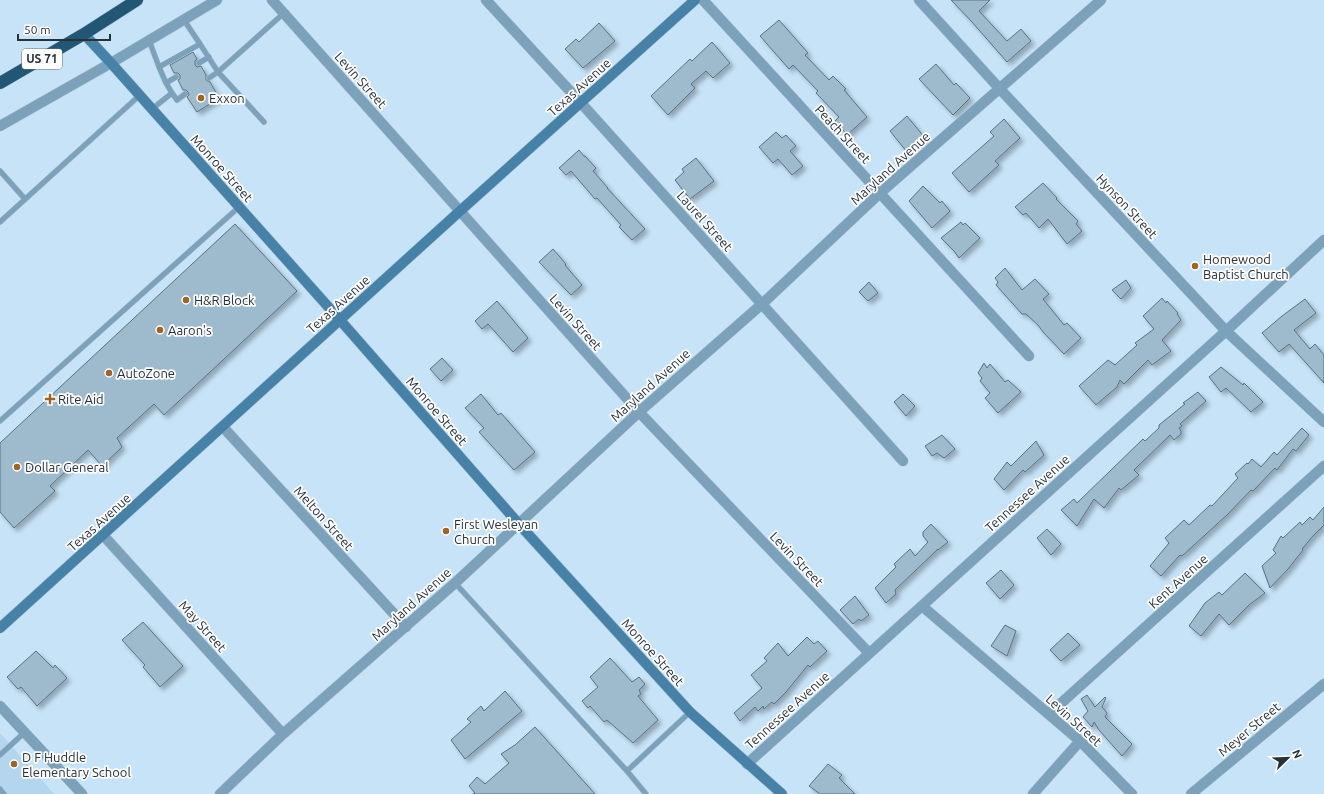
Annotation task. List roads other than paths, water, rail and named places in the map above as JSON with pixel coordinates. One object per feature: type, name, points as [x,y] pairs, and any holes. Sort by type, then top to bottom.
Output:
[{"type":"highway","name":"US 71","points":[[0,83],[84,34],[137,0]]},
{"type":"main road","name":"Texas Avenue","points":[[0,628],[695,0]]},
{"type":"main road","name":"Monroe Street","points":[[84,34],[340,320],[518,523],[690,712],[782,794]]},
{"type":"street","points":[[0,126],[111,63],[217,0]]},
{"type":"street","name":"Levin Street","points":[[272,0],[639,412],[869,654]]},
{"type":"street","name":"Laurel Street","points":[[486,0],[581,103],[903,461]]},
{"type":"street","name":"Peach Street","points":[[703,0],[1029,356]]},
{"type":"street","name":"Hynson Street","points":[[919,0],[1226,331],[1324,422]]},
{"type":"street","name":"Maryland Avenue","points":[[220,794],[283,734],[455,583],[639,412],[762,304],[880,193],[1101,0]]},
{"type":"street","name":"Tennessee Avenue","points":[[747,764],[1226,331],[1324,240]]},
{"type":"street","name":"Melton Street","points":[[224,427],[406,627]]},
{"type":"street","name":"Kent Avenue","points":[[1049,714],[1324,466]]},
{"type":"street","name":"May Street","points":[[103,535],[283,734]]},
{"type":"street","name":"Levin Street","points":[[922,606],[1080,741],[1132,794]]},
{"type":"street","name":"Meyer Street","points":[[1191,794],[1323,687]]},
{"type":"street","points":[[0,706],[82,794]]},
{"type":"street","points":[[1033,794],[1080,741]]},
{"type":"lane","points":[[208,78],[218,72],[284,13]]},
{"type":"lane","points":[[184,20],[218,72],[264,122]]},
{"type":"lane","points":[[150,40],[159,67],[172,94],[177,100],[185,94]]},
{"type":"lane","points":[[159,67],[200,44]]},
{"type":"lane","points":[[199,63],[209,57]]},
{"type":"lane","points":[[166,83],[176,77]]},
{"type":"lane","points":[[152,109],[172,94]]},
{"type":"lane","points":[[0,222],[140,95]]},
{"type":"lane","points":[[0,171],[25,199]]},
{"type":"lane","points":[[0,421],[239,207]]},
{"type":"lane","points":[[455,583],[627,771],[646,794]]},
{"type":"lane","points":[[627,771],[690,712]]},
{"type":"lane","points":[[0,755],[25,732]]},
{"type":"lane","points":[[0,790],[4,794]]},
{"type":"place","name":"Exxon","points":[[201,98]]},
{"type":"place","name":"Homewood Baptist Church","points":[[1195,266]]},
{"type":"place","name":"H&R Block","points":[[186,300]]},
{"type":"place","name":"Aaron's","points":[[160,330]]},
{"type":"place","name":"AutoZone","points":[[109,373]]},
{"type":"place","name":"Rite Aid","points":[[50,399]]},
{"type":"place","name":"Dollar General","points":[[17,467]]},
{"type":"place","name":"First Wesleyan Church","points":[[446,531]]},
{"type":"place","name":"D F Huddle Elementary School","points":[[14,764]]}]
